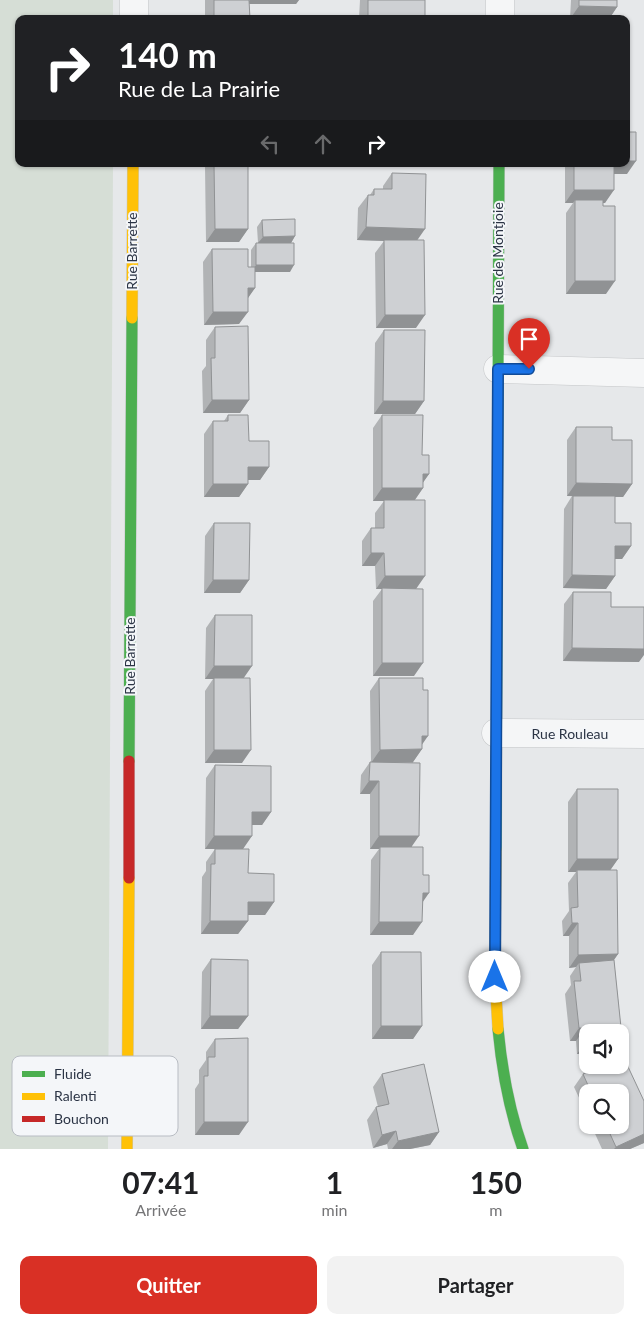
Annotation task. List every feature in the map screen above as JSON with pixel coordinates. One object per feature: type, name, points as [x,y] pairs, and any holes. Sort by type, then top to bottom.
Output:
[{"type":"street","points":[[134,0],[134,15]]},
{"type":"street","points":[[500,0],[500,15]]},
{"type":"street","name":"Rue Barrette","points":[[128,1056],[133,167]]},
{"type":"street","name":"Rue de Montjoie","points":[[499,167],[495,977],[498,1036],[504,1087],[524,1149]]},
{"type":"street","points":[[498,369],[644,373]]},
{"type":"street","name":"Rue Rouleau","points":[[496,733],[644,734]]},
{"type":"street","name":"Rue Barrette","points":[[127,1136],[127,1149]]},
{"type":"shaded area","points":[[0,0],[113,0],[113,15],[15,15],[15,167],[113,167],[108,1056],[12,1056],[12,1136],[108,1136],[108,1149],[0,1149]]},
{"type":"building","points":[[214,0],[249,0],[250,15],[214,15]]},
{"type":"building","points":[[368,0],[425,0],[425,15],[368,15]]},
{"type":"building","points":[[579,0],[617,0],[617,7],[579,6]]},
{"type":"building","points":[[630,132],[636,132],[636,161],[630,161]]},
{"type":"building","points":[[214,167],[248,167],[248,229],[215,229]]},
{"type":"building","points":[[574,167],[614,167],[614,190],[574,190]]},
{"type":"building","points":[[392,173],[426,174],[425,229],[366,227],[368,195],[374,195],[374,189],[392,189]]},
{"type":"building","points":[[575,200],[603,200],[603,206],[615,206],[615,281],[575,281]]},
{"type":"building","points":[[295,219],[295,236],[263,237],[262,220]]},
{"type":"building","points":[[384,240],[424,240],[425,315],[385,315]]},
{"type":"building","points":[[256,243],[294,243],[294,265],[256,265]]},
{"type":"building","points":[[212,249],[248,249],[248,267],[255,267],[255,288],[248,288],[248,312],[213,312]]},
{"type":"building","points":[[248,326],[249,400],[212,400],[211,358],[215,358],[215,327]]},
{"type":"building","points":[[384,330],[425,330],[424,401],[383,401]]},
{"type":"building","points":[[228,415],[248,415],[249,441],[269,441],[269,467],[248,467],[248,484],[213,484],[213,421],[228,421]]},
{"type":"building","points":[[382,415],[423,415],[422,455],[429,455],[429,474],[423,474],[423,488],[382,488]]},
{"type":"building","points":[[576,427],[612,427],[612,440],[632,440],[632,484],[576,483]]},
{"type":"building","points":[[573,496],[615,496],[615,523],[631,523],[631,546],[615,546],[615,576],[572,575]]},
{"type":"building","points":[[384,500],[425,500],[425,576],[385,576],[384,553],[371,553],[371,528],[384,528]]},
{"type":"building","points":[[214,523],[250,523],[249,580],[213,580]]},
{"type":"building","points":[[382,588],[423,589],[423,663],[382,663]]},
{"type":"building","points":[[573,592],[611,592],[611,607],[644,607],[644,649],[572,648]]},
{"type":"building","points":[[215,615],[252,615],[252,666],[214,666]]},
{"type":"building","points":[[214,678],[250,678],[251,750],[214,750]]},
{"type":"building","points":[[379,678],[423,678],[423,690],[428,690],[428,736],[422,736],[422,749],[380,750]]},
{"type":"building","points":[[370,762],[420,763],[419,836],[379,836],[379,781],[369,781]]},
{"type":"building","points":[[215,765],[271,766],[271,812],[252,812],[252,836],[214,836]]},
{"type":"building","points":[[577,789],[618,789],[618,859],[577,859]]},
{"type":"building","points":[[380,847],[423,847],[423,875],[429,875],[429,893],[423,893],[422,922],[379,922]]},
{"type":"building","points":[[215,849],[249,849],[248,873],[274,874],[274,902],[248,902],[248,921],[210,921],[211,864],[215,864]]},
{"type":"building","points":[[577,870],[617,870],[618,954],[578,955],[578,923],[572,923],[571,908],[578,907]]},
{"type":"building","points":[[381,952],[421,952],[422,1026],[381,1026]]},
{"type":"building","points":[[211,959],[248,960],[248,1016],[210,1016]]},
{"type":"building","points":[[614,960],[621,1024],[579,1024],[579,1028],[574,981],[581,981],[579,963]]},
{"type":"building","points":[[248,1038],[248,1122],[204,1122],[204,1076],[208,1076],[208,1057],[215,1057],[215,1039]]},
{"type":"building","points":[[424,1064],[439,1132],[398,1141],[396,1131],[382,1135],[376,1107],[389,1104],[382,1074]]},
{"type":"building","points":[[629,1069],[644,1101],[644,1134],[616,1147],[610,1134],[629,1134],[629,1084],[587,1084],[583,1074],[629,1074]]},
{"type":"traffic: fast","points":[[496,849],[499,167]]},
{"type":"traffic: fast","points":[[129,761],[132,318]]},
{"type":"traffic: fast","points":[[498,1029],[507,1090],[523,1149]]},
{"type":"traffic: slow","points":[[132,318],[133,167]]},
{"type":"traffic: slow","points":[[496,849],[495,977],[498,1029]]},
{"type":"traffic: slow","points":[[128,1056],[129,878]]},
{"type":"traffic: slow","points":[[127,1136],[127,1149]]},
{"type":"traffic: jam","points":[[129,761],[129,878]]},
{"type":"route","points":[[495,977],[498,369],[529,369]]}]
